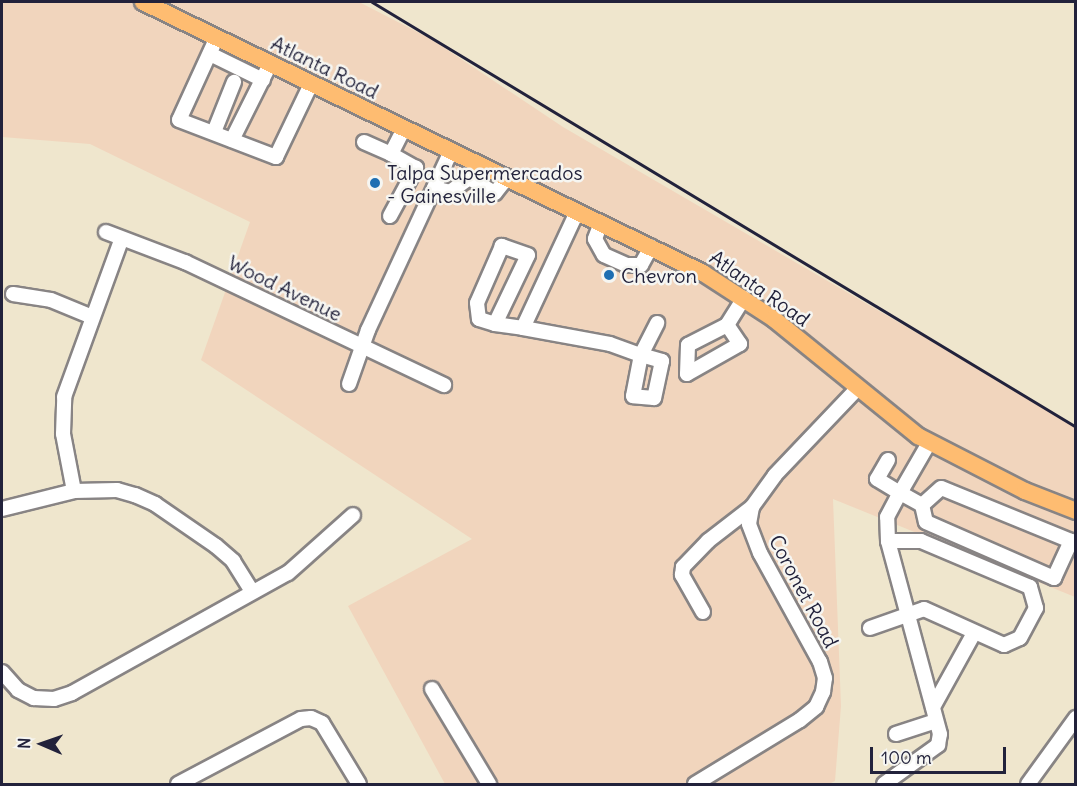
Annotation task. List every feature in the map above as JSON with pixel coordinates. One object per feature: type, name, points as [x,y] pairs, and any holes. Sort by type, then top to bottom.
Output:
[{"type":"main road","name":"Atlanta Road","points":[[143,2],[217,37],[241,68],[270,64],[450,153],[472,171],[506,179],[651,247],[744,298],[856,389],[929,443],[1026,491],[1076,511]]},
{"type":"street","points":[[217,37],[179,120],[276,157],[311,84]]},
{"type":"street","points":[[210,54],[263,80]]},
{"type":"street","points":[[232,140],[270,64]]},
{"type":"street","points":[[214,132],[241,68]]},
{"type":"street","points":[[391,154],[403,130]]},
{"type":"street","points":[[364,142],[416,168],[390,216]]},
{"type":"street","points":[[349,384],[362,346],[450,153]]},
{"type":"street","points":[[434,188],[446,194],[472,171]]},
{"type":"street","points":[[523,328],[577,212]]},
{"type":"street","points":[[601,223],[595,239],[604,255],[627,265],[641,265],[651,247]]},
{"type":"street","name":"Wood Avenue","points":[[106,232],[121,240],[185,262],[444,385]]},
{"type":"street","points":[[74,491],[62,418],[64,397],[121,240]]},
{"type":"street","points":[[495,324],[528,255],[502,246],[477,303],[479,319],[495,324],[610,344],[641,355],[657,323]]},
{"type":"street","points":[[13,294],[51,300],[92,317]]},
{"type":"street","points":[[727,325],[740,344],[687,374],[688,345],[727,325],[744,298]]},
{"type":"street","points":[[703,612],[682,574],[684,567],[708,541],[752,507],[775,475],[856,389]]},
{"type":"street","points":[[884,784],[938,745],[933,707],[906,616],[888,541],[887,517],[929,443]]},
{"type":"street","points":[[888,460],[877,480],[922,505],[926,522],[1054,578],[1074,539],[941,488],[922,505]]},
{"type":"street","points":[[2,509],[74,491],[117,490],[155,504],[216,546],[232,561],[252,592]]},
{"type":"street","name":"Coronet Road","points":[[695,784],[800,720],[816,707],[823,692],[825,678],[820,662],[752,536],[749,524],[752,507]]},
{"type":"street","points":[[2,672],[18,690],[34,698],[54,699],[288,573],[353,515]]},
{"type":"street","points":[[870,628],[924,609],[1004,645],[1020,638],[1036,608],[1030,587],[921,541],[888,541]]},
{"type":"street","points":[[933,707],[974,633]]},
{"type":"street","points":[[432,689],[489,784]]},
{"type":"street","points":[[178,784],[301,719],[311,718],[322,723],[359,784]]},
{"type":"street","points":[[1028,784],[1076,718]]},
{"type":"street","points":[[896,734],[936,721]]},
{"type":"shaded area","points":[[2,2],[359,2],[431,39],[563,127],[1075,425],[1075,597],[833,499],[841,706],[835,781],[829,784],[445,784],[348,606],[472,539],[201,360],[250,222],[90,144],[2,137]]},
{"type":"railway","points":[[372,2],[1076,427]]},
{"type":"place","name":"Talpa Supermercados - Gainesville","points":[[375,183]]},
{"type":"place","name":"Chevron","points":[[609,275]]}]
